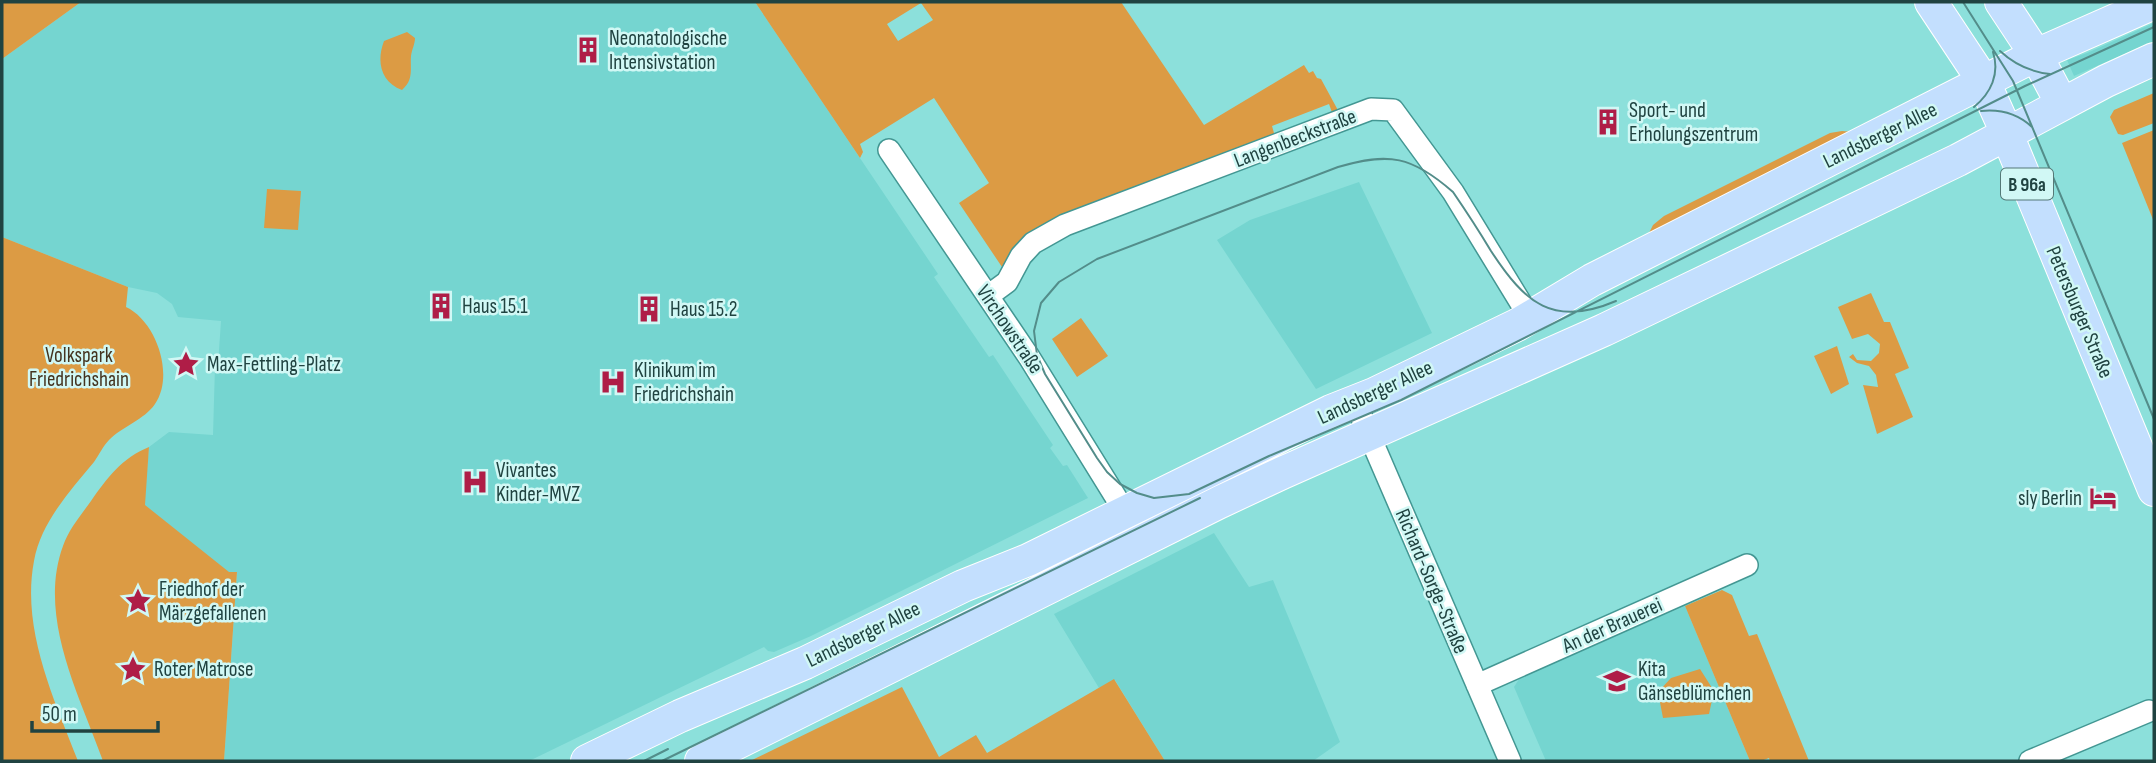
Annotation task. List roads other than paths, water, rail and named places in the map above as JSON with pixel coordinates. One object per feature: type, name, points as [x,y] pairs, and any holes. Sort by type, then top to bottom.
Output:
[{"type":"main road","name":"B 96a","points":[[1931,2],[1984,82],[2007,134]]},
{"type":"main road","points":[[2001,2],[2036,55],[2062,104]]},
{"type":"main road","name":"Landsberger Allee","points":[[587,761],[621,754],[680,716],[805,663],[963,586],[1028,560],[1355,401],[1525,311],[1592,280],[2036,55],[2154,3]]},
{"type":"main road","name":"Landsberger Allee","points":[[701,761],[964,632],[1020,600],[1282,473],[1604,330],[2007,134],[2112,78],[2154,59]]},
{"type":"main road","name":"Petersburger Straße","points":[[2007,134],[2154,490]]},
{"type":"street","name":"Langenbeckstraße","points":[[988,296],[1007,282],[1021,256],[1033,243],[1065,225],[1371,109],[1393,110],[1453,192],[1525,311]]},
{"type":"street","name":"Virchowstraße","points":[[889,150],[1029,357],[1125,512]]},
{"type":"street","name":"Richard-Sorge-Straße","points":[[1355,401],[1510,761]]},
{"type":"street","name":"An der Brauerei","points":[[1476,685],[1747,565]]},
{"type":"street","points":[[2030,761],[2149,711]]},
{"type":"tram line","points":[[1963,2],[2013,81],[2154,419]]},
{"type":"tram line","points":[[1616,301],[1594,309],[1575,312],[1558,311],[1543,306],[1516,285],[1453,192],[1412,164],[1386,159],[1338,167],[1097,259],[1059,282],[1041,303],[1034,331],[1037,355],[1045,374],[1107,472],[1120,484],[1154,498],[1189,494],[1269,456],[1401,400],[2025,86],[2154,27]]},
{"type":"tram line","points":[[2000,51],[2023,67],[2050,74]]},
{"type":"tram line","points":[[1974,107],[1985,96],[1995,75],[1993,52]]},
{"type":"tram line","points":[[1981,111],[2008,113],[2032,127]]},
{"type":"tram line","points":[[662,761],[1200,498]]},
{"type":"tram line","points":[[644,761],[668,749]]},
{"type":"place","name":"Neonatologische Intensivstation","points":[[588,50]]},
{"type":"place","name":"Sport- und Erholungszentrum","points":[[1608,122]]},
{"type":"place","name":"Haus 15.1","points":[[441,306]]},
{"type":"place","name":"Haus 15.2","points":[[649,309]]},
{"type":"place","name":"Max-Fettling-Platz","points":[[186,364]]},
{"type":"place","name":"Klinikum im Friedrichshain","points":[[613,382]]},
{"type":"place","name":"Vivantes Kinder-MVZ","points":[[475,482]]},
{"type":"place","name":"sly Berlin","points":[[2103,498]]},
{"type":"place","name":"Friedhof der Märzgefallenen","points":[[138,601]]},
{"type":"place","name":"Roter Matrose","points":[[133,669]]},
{"type":"place","name":"Kita Gänseblümchen","points":[[1617,681]]},
{"type":"park label","name":"Volkspark Friedrichshain","points":[[79,367]]}]
